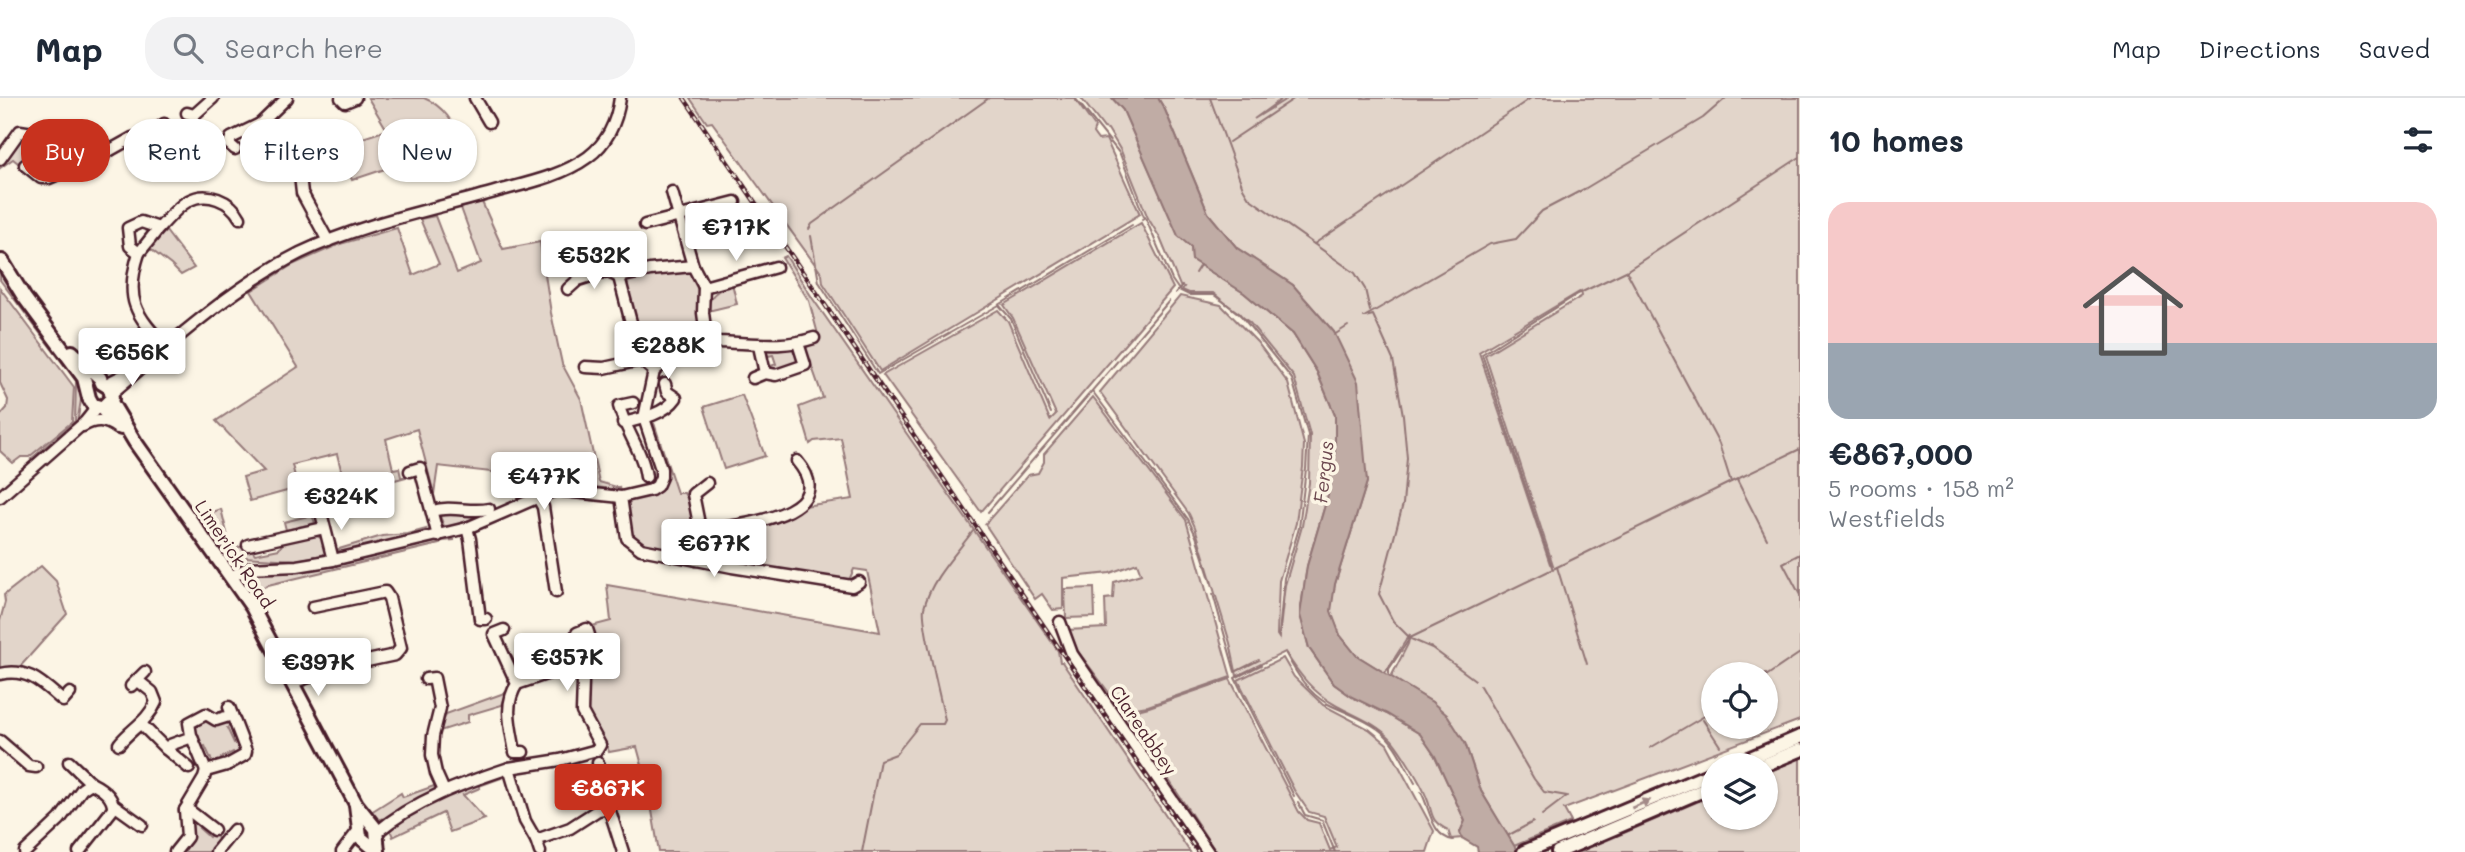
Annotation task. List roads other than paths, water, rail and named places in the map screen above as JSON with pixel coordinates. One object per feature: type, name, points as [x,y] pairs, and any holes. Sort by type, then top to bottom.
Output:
[{"type":"main road","name":"Limerick Road","points":[[1,259],[77,358],[100,378],[101,396]]},
{"type":"main road","name":"Limerick Road","points":[[1,259],[24,297],[135,442],[264,627],[356,804],[367,832]]},
{"type":"main road","points":[[1762,753],[1800,737]]},
{"type":"main road","points":[[1778,759],[1800,750]]},
{"type":"main road","points":[[1558,852],[1580,836],[1701,779]]},
{"type":"main road","points":[[1524,852],[1580,836],[1701,791]]},
{"type":"street","points":[[187,113],[194,115],[213,98]]},
{"type":"street","points":[[265,119],[287,98]]},
{"type":"street","points":[[341,98],[345,102],[355,98]]},
{"type":"street","points":[[475,98],[489,122]]},
{"type":"street","points":[[0,497],[76,430],[101,396],[244,288],[281,264],[328,241],[532,182],[578,164],[596,150],[609,132],[620,98]]},
{"type":"street","points":[[0,159],[21,131]]},
{"type":"street","points":[[235,149],[229,144],[231,138],[240,134]]},
{"type":"street","points":[[110,150],[124,142]]},
{"type":"street","points":[[301,182],[302,193],[328,241]]},
{"type":"street","points":[[672,192],[693,266],[704,287],[702,313],[707,342]]},
{"type":"street","points":[[167,348],[144,321],[134,301],[131,279],[139,253],[159,228],[187,202],[196,198],[222,200],[233,206],[240,218]]},
{"type":"street","points":[[645,225],[681,218],[735,202]]},
{"type":"street","points":[[139,253],[130,246],[128,228],[141,222],[159,228]]},
{"type":"street","points":[[568,289],[578,280],[606,271],[619,277],[650,270],[693,266]]},
{"type":"street","points":[[704,287],[776,267]]},
{"type":"street","points":[[619,277],[640,360],[654,371]]},
{"type":"street","points":[[231,577],[248,568],[297,566],[333,560],[438,536],[467,528],[555,490],[621,497],[651,490],[657,486],[661,477],[661,469],[644,418],[654,371],[677,353],[707,342],[798,344],[814,338]]},
{"type":"street","points":[[753,378],[765,373],[776,375],[805,365],[798,344]]},
{"type":"street","points":[[759,345],[765,373]]},
{"type":"street","points":[[585,367],[604,368],[640,360]]},
{"type":"street","points":[[623,424],[670,406],[676,398],[667,392],[665,384]]},
{"type":"street","points":[[633,402],[619,406],[623,424],[645,467],[646,477]]},
{"type":"street","points":[[76,430],[96,421],[107,421],[135,442]]},
{"type":"street","points":[[701,529],[721,528],[774,516],[802,503],[809,493],[809,481],[805,470],[797,461]]},
{"type":"street","points":[[410,471],[420,468],[438,536]]},
{"type":"street","points":[[696,560],[701,529],[693,494],[707,483]]},
{"type":"street","points":[[323,496],[317,501],[333,560]]},
{"type":"street","points":[[621,497],[627,538],[641,550],[852,586],[859,582]]},
{"type":"street","points":[[538,498],[543,507],[556,592]]},
{"type":"street","points":[[433,510],[442,508],[475,512],[489,509]]},
{"type":"street","points":[[248,545],[324,528]]},
{"type":"street","points":[[467,528],[480,619],[486,620]]},
{"type":"street","points":[[732,567],[734,554]]},
{"type":"street","points":[[292,683],[339,667],[394,654],[401,648],[389,598],[385,592],[334,608],[313,607]]},
{"type":"street","name":"Clareabbey","points":[[1060,622],[1072,654],[1208,852]]},
{"type":"street","points":[[345,849],[367,832],[444,791],[509,768],[560,760],[597,750],[600,744],[582,712],[583,682],[577,668],[577,633],[587,629],[589,635]]},
{"type":"street","points":[[504,631],[494,634],[517,684]]},
{"type":"street","points":[[523,752],[515,752],[508,715],[510,695],[517,684],[561,669],[577,668]]},
{"type":"street","points":[[119,744],[134,727],[141,724],[156,702],[152,692],[134,683],[145,671]]},
{"type":"street","points":[[0,674],[19,672],[33,676],[63,701],[70,692]]},
{"type":"street","points":[[426,679],[433,678],[440,708],[433,736],[432,755],[444,791]]},
{"type":"street","points":[[175,852],[187,837],[185,810],[206,771],[227,765],[245,755],[246,751],[231,711],[216,720],[206,713],[189,723],[206,771]]},
{"type":"street","points":[[141,724],[189,768]]},
{"type":"street","points":[[166,749],[192,737]]},
{"type":"street","points":[[0,741],[29,766],[36,767]]},
{"type":"street","points":[[178,759],[187,748]]},
{"type":"street","points":[[69,762],[90,783],[112,799],[114,805],[142,825]]},
{"type":"street","points":[[598,764],[622,852]]},
{"type":"street","points":[[509,768],[525,821],[540,852]]},
{"type":"street","points":[[24,852],[60,819],[82,789],[90,783]]},
{"type":"street","points":[[79,852],[114,805]]},
{"type":"street","points":[[536,840],[570,828],[598,810],[609,808]]},
{"type":"street","points":[[185,810],[226,839]]},
{"type":"street","points":[[216,852],[234,830]]},
{"type":"waterway","points":[[809,229],[812,224],[989,98]]},
{"type":"waterway","points":[[1075,98],[1120,154],[1144,217]]},
{"type":"waterway","points":[[1210,98],[1249,198],[1355,273],[1365,289],[1370,311]]},
{"type":"waterway","points":[[1229,142],[1295,98]]},
{"type":"waterway","points":[[1314,244],[1531,98]]},
{"type":"waterway","points":[[1364,317],[1490,244],[1516,239],[1542,211],[1703,118],[1726,98]]},
{"type":"waterway","points":[[1553,570],[1482,354],[1578,294],[1626,271],[1800,157]]},
{"type":"waterway","name":"Fergus","points":[[1142,219],[1145,217],[1172,280],[1179,290],[1189,295],[1214,295],[1239,313],[1292,379],[1308,435],[1299,528],[1284,578],[1279,635]]},
{"type":"waterway","points":[[811,236],[819,282],[878,374],[1132,225]]},
{"type":"waterway","points":[[1195,273],[1200,265]]},
{"type":"waterway","points":[[1557,567],[1731,482],[1719,444],[1627,272]]},
{"type":"waterway","points":[[1176,293],[1182,286]]},
{"type":"waterway","points":[[988,512],[1169,301]]},
{"type":"waterway","points":[[999,305],[1011,319],[1051,413]]},
{"type":"waterway","points":[[1365,317],[1373,315],[1393,360],[1403,415],[1407,458],[1403,504],[1379,594],[1393,621],[1410,638],[1389,669],[1389,675]]},
{"type":"waterway","points":[[1334,335],[1348,326]]},
{"type":"waterway","points":[[1093,392],[1188,519],[1211,582]]},
{"type":"waterway","points":[[1731,482],[1800,449]]},
{"type":"waterway","points":[[1737,480],[1767,539]]},
{"type":"waterway","points":[[862,852],[880,760],[896,754],[920,724],[943,724],[945,720],[928,645],[924,608],[938,577],[973,531]]},
{"type":"waterway","points":[[1800,554],[1783,563],[1800,595]]},
{"type":"waterway","points":[[1410,638],[1557,567],[1587,664]]},
{"type":"waterway","points":[[1213,594],[1235,672],[1259,660]]},
{"type":"waterway","points":[[1411,639],[1432,648],[1475,680]]},
{"type":"waterway","points":[[1778,668],[1800,653]]},
{"type":"waterway","points":[[1286,654],[1298,675],[1314,694],[1384,734],[1415,783]]},
{"type":"waterway","points":[[1261,665],[1235,678],[1294,796]]},
{"type":"waterway","points":[[1480,686],[1544,792],[1567,796],[1542,815]]},
{"type":"waterway","points":[[1650,748],[1701,718]]},
{"type":"waterway","points":[[1715,739],[1720,746]]},
{"type":"waterway","points":[[1421,792],[1436,827],[1440,833],[1453,840]]},
{"type":"waterway","points":[[1298,802],[1305,815],[1322,820],[1335,852]]},
{"type":"waterway","points":[[1509,835],[1533,822]]},
{"type":"railway","points":[[684,98],[1198,852]]}]
